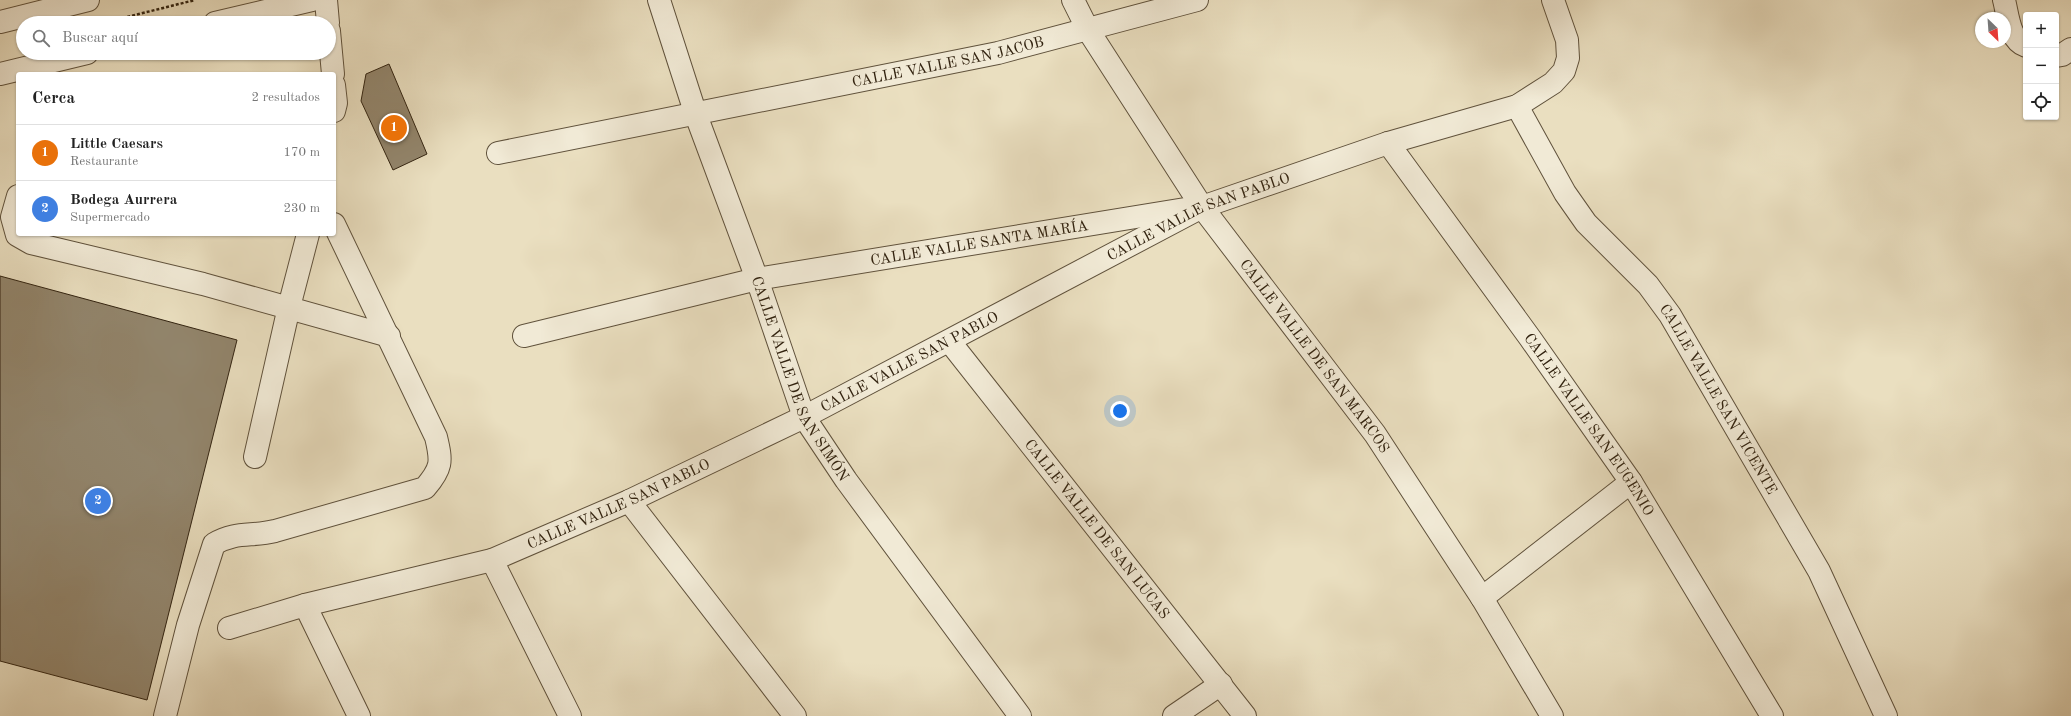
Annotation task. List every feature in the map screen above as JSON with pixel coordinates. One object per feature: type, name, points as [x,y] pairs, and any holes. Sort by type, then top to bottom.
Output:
[{"type":"street","points":[[25,16],[88,0]]},
{"type":"street","points":[[244,16],[312,0]]},
{"type":"street","points":[[326,0],[327,16]]},
{"type":"street","name":"CALLE VALLE DE SAN SIMÓN","points":[[659,0],[696,114],[757,280],[804,417],[846,480],[1020,716]]},
{"type":"street","name":"CALLE VALLE DE SAN MARCOS","points":[[1073,0],[1088,30],[1202,207],[1375,434],[1482,598],[1552,716]]},
{"type":"street","name":"CALLE VALLE SAN JACOB","points":[[498,153],[998,53],[1197,0]]},
{"type":"street","name":"CALLE VALLE SAN PABLO","points":[[229,628],[305,605],[492,560],[628,502],[804,417],[950,342],[1202,207],[1388,143],[1517,106],[1553,84],[1564,71],[1568,58],[1567,40],[1553,0]]},
{"type":"street","points":[[2004,0],[2010,28],[2015,38],[2023,45]]},
{"type":"street","points":[[0,22],[16,18]]},
{"type":"street","points":[[2059,56],[2071,49]]},
{"type":"street","points":[[0,74],[55,60]]},
{"type":"street","points":[[332,60],[333,72]]},
{"type":"street","name":"CALLE VALLE SAN VICENTE","points":[[1517,106],[1565,193],[1586,223],[1648,286],[1670,315],[1819,571],[1886,716]]},
{"type":"street","name":"CALLE VALLE SAN EUGENIO","points":[[1388,143],[1525,332],[1631,482],[1772,716]]},
{"type":"street","points":[[16,203],[12,217],[16,231]]},
{"type":"street","name":"CALLE VALLE SANTA MARÍA","points":[[524,336],[757,280],[1202,207]]},
{"type":"street","points":[[165,716],[188,624],[214,544],[227,536],[244,534],[259,535],[399,497],[425,488],[434,477],[441,459],[436,437],[389,336],[336,228]]},
{"type":"street","points":[[19,236],[31,243],[288,307],[389,336]]},
{"type":"street","points":[[255,457],[288,307],[307,236]]},
{"type":"street","name":"CALLE VALLE DE SAN LUCAS","points":[[950,342],[1245,716]]},
{"type":"street","points":[[1482,598],[1631,482]]},
{"type":"street","points":[[628,502],[795,716]]},
{"type":"street","points":[[492,560],[570,716]]},
{"type":"street","points":[[305,605],[360,716]]},
{"type":"street","points":[[1174,716],[1221,684]]},
{"type":"path","points":[[131,16],[195,0]]},
{"type":"building","points":[[389,64],[427,154],[393,170],[361,101],[366,74]]},
{"type":"building","points":[[0,276],[237,340],[147,700],[0,661]]},
{"type":"place","name":"Little Caesars","points":[[394,128]]},
{"type":"place","name":"Bodega Aurrera","points":[[98,501]]}]
